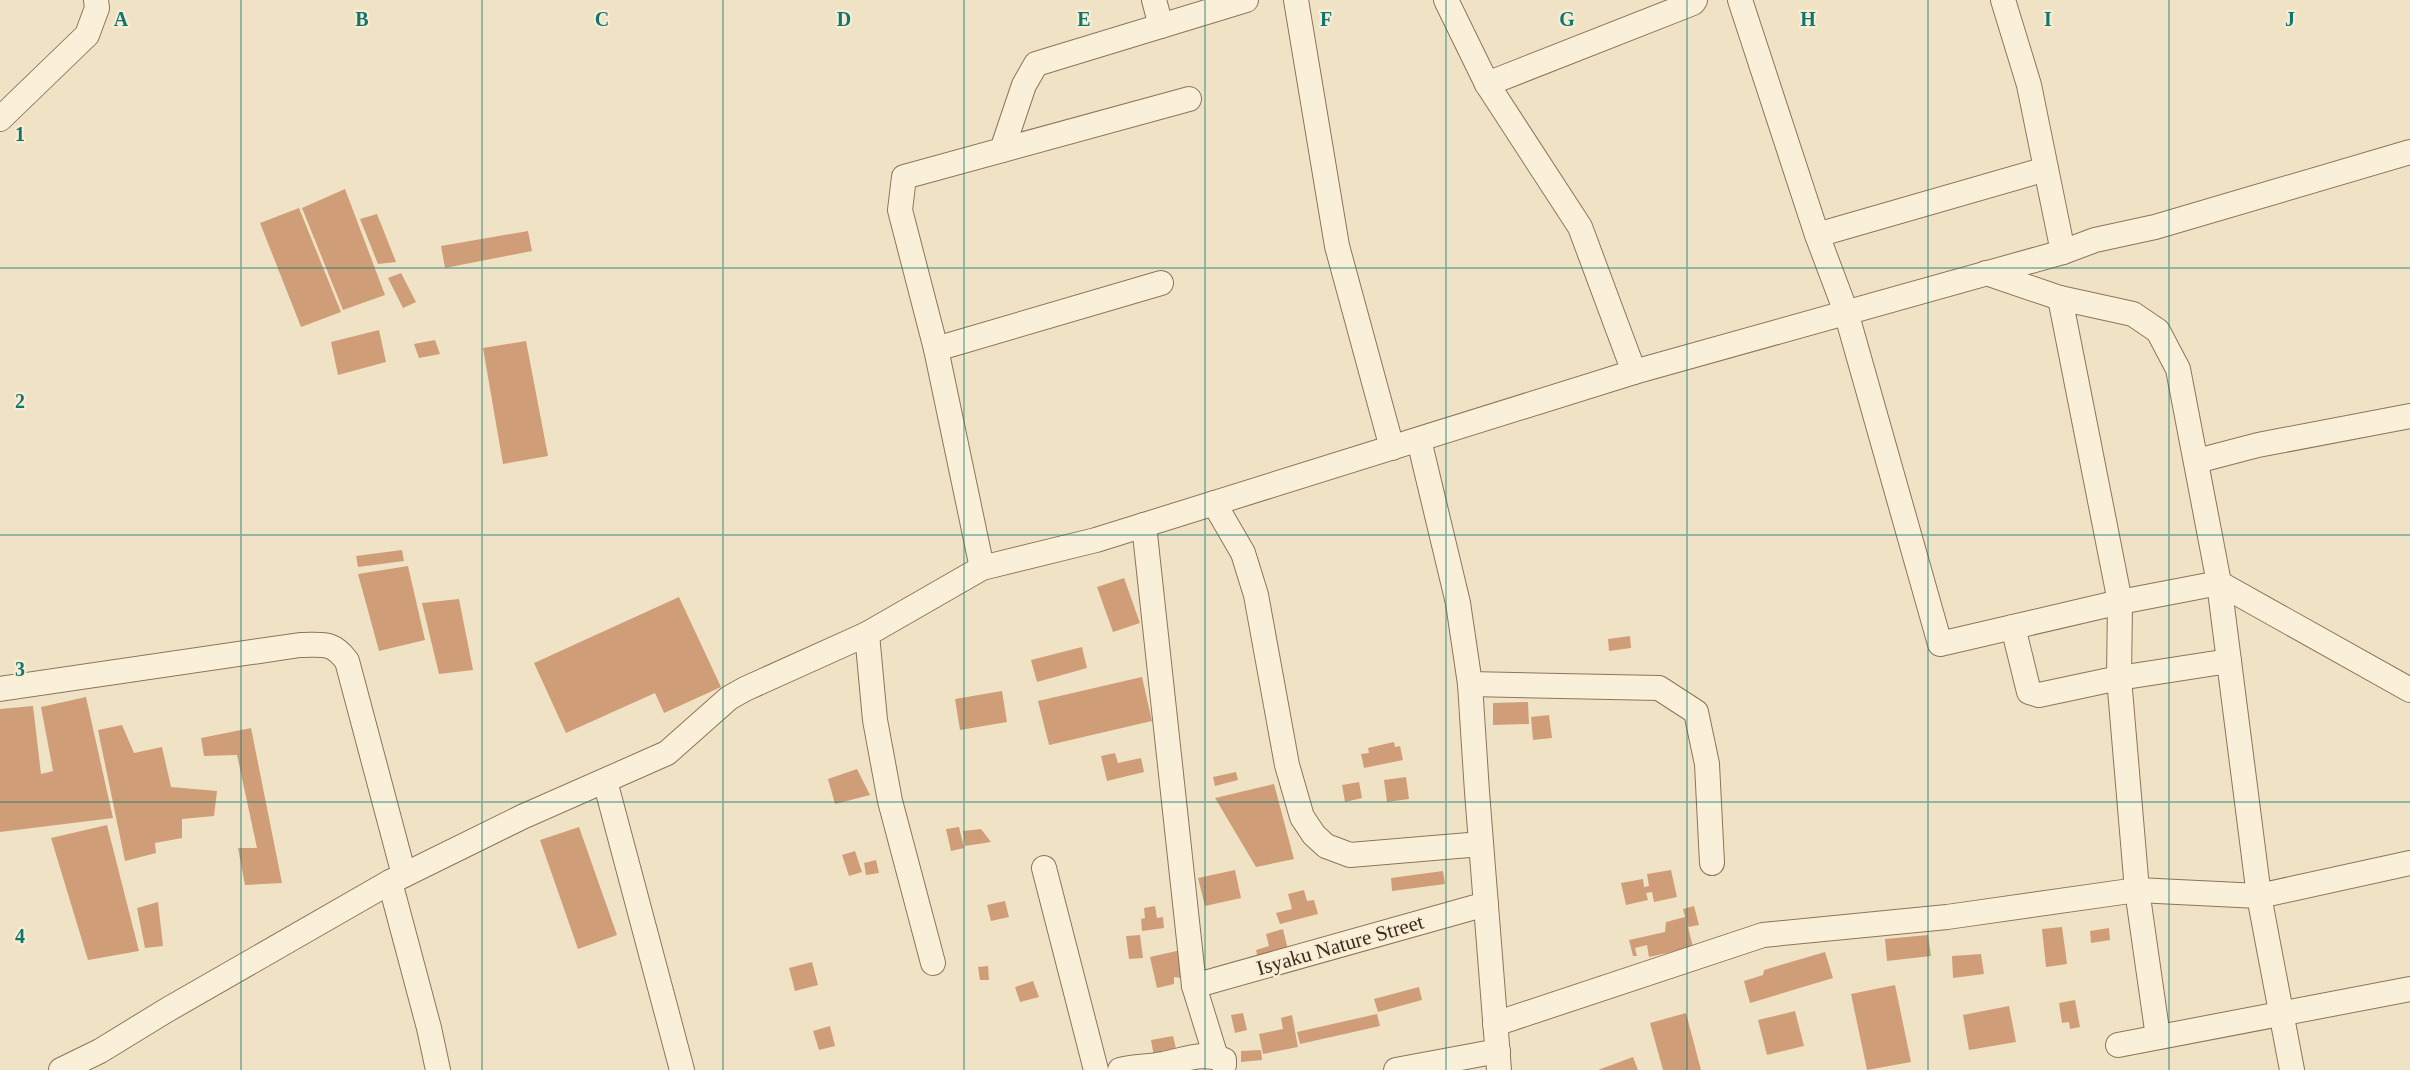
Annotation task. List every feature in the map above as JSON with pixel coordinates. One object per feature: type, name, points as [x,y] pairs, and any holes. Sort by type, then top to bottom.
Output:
[{"type":"street","points":[[0,119],[87,35],[97,8],[96,0]]},
{"type":"street","points":[[1154,0],[1161,26]]},
{"type":"street","points":[[1002,150],[1024,85],[1036,64],[1246,0]]},
{"type":"street","points":[[1296,0],[1337,246],[1392,448]]},
{"type":"street","points":[[1446,0],[1486,84],[1580,227],[1634,372]]},
{"type":"street","points":[[1486,84],[1693,3],[1695,0]]},
{"type":"street","points":[[1740,0],[1817,235],[1846,312],[1940,644],[2120,602],[2219,583],[2410,690]]},
{"type":"street","points":[[2003,0],[2029,85],[2063,252]]},
{"type":"street","points":[[982,568],[936,349],[900,210],[904,177],[1189,99]]},
{"type":"street","points":[[62,1070],[100,1051],[167,1010],[397,879],[522,817],[667,753],[729,698],[867,634],[982,568],[1096,540],[1634,372],[2063,252],[2095,240],[2155,227],[2410,152]]},
{"type":"street","points":[[1817,235],[2046,169]]},
{"type":"street","points":[[1986,273],[2060,298],[2133,314],[2158,331],[2178,369],[2219,583],[2259,896],[2292,1070]]},
{"type":"street","points":[[936,349],[1161,283]]},
{"type":"street","points":[[2060,298],[2120,602],[2119,678],[2137,890],[2158,1037]]},
{"type":"street","points":[[2197,461],[2258,445],[2410,416]]},
{"type":"street","points":[[1396,1070],[1499,1061],[1470,684],[1458,603],[1419,440]]},
{"type":"street","points":[[1214,504],[1243,553],[1256,595],[1287,765],[1302,817],[1314,835],[1326,846],[1350,855],[1481,844]]},
{"type":"street","points":[[1120,1070],[1135,1066],[1161,1065],[1182,1058],[1220,1063],[1194,986],[1144,525]]},
{"type":"street","points":[[2013,627],[2029,692],[2039,695],[2119,678],[2229,661]]},
{"type":"street","points":[[867,634],[875,720],[890,801],[933,963]]},
{"type":"street","points":[[0,689],[300,645],[338,648],[347,661],[438,1070]]},
{"type":"street","points":[[1470,684],[1659,688],[1696,712],[1707,764],[1712,863]]},
{"type":"street","points":[[605,781],[682,1070]]},
{"type":"street","points":[[1495,1024],[1763,935],[1947,917],[2137,890],[2259,896],[2410,863]]},
{"type":"street","points":[[1044,868],[1096,1070]]},
{"type":"street","name":"Isyaku Nature Street","points":[[1194,986],[1486,904]]},
{"type":"street","points":[[2118,1045],[2410,989]]},
{"type":"building","points":[[345,189],[385,295],[343,310],[302,208]]},
{"type":"building","points":[[299,208],[341,312],[301,327],[260,223]]},
{"type":"building","points":[[377,214],[396,262],[378,264],[360,219]]},
{"type":"building","points":[[528,231],[532,251],[445,268],[441,246]]},
{"type":"building","points":[[401,273],[416,302],[403,308],[388,278]]},
{"type":"building","points":[[379,330],[386,362],[338,375],[331,342]]},
{"type":"building","points":[[435,340],[440,354],[419,358],[414,344]]},
{"type":"building","points":[[526,341],[548,456],[503,464],[483,348]]},
{"type":"building","points":[[402,550],[404,561],[358,567],[356,556]]},
{"type":"building","points":[[408,566],[425,640],[379,651],[358,574]]},
{"type":"building","points":[[1124,578],[1140,623],[1113,632],[1097,587]]},
{"type":"building","points":[[679,597],[721,687],[664,713],[655,693],[566,733],[534,663]]},
{"type":"building","points":[[459,599],[473,670],[439,674],[422,603]]},
{"type":"building","points":[[1630,636],[1631,648],[1609,651],[1608,639]]},
{"type":"building","points":[[1082,647],[1087,668],[1037,682],[1031,660]]},
{"type":"building","points":[[1142,677],[1152,721],[1049,745],[1038,701]]},
{"type":"building","points":[[1002,691],[1007,722],[960,730],[955,699]]},
{"type":"building","points":[[86,697],[113,818],[0,832],[0,709],[33,706],[41,774],[53,771],[41,707]]},
{"type":"building","points":[[1528,702],[1529,724],[1493,725],[1493,703]]},
{"type":"building","points":[[1549,715],[1552,738],[1533,740],[1531,717]]},
{"type":"building","points":[[122,725],[134,753],[162,747],[171,787],[217,791],[214,816],[182,819],[182,838],[155,843],[156,853],[125,861],[98,730]]},
{"type":"building","points":[[251,728],[282,883],[245,885],[238,848],[257,848],[237,755],[204,756],[201,738]]},
{"type":"building","points":[[1394,742],[1395,747],[1400,746],[1403,760],[1364,768],[1361,754],[1369,753],[1368,748]]},
{"type":"building","points":[[1115,753],[1118,763],[1141,758],[1144,772],[1107,781],[1101,756]]},
{"type":"building","points":[[857,769],[870,795],[835,804],[828,779]]},
{"type":"building","points":[[1236,772],[1238,780],[1215,786],[1213,777]]},
{"type":"building","points":[[1406,777],[1409,799],[1387,802],[1384,780]]},
{"type":"building","points":[[1359,782],[1362,798],[1345,802],[1342,785]]},
{"type":"building","points":[[1274,784],[1294,859],[1256,867],[1215,798]]},
{"type":"building","points":[[107,825],[139,951],[88,960],[51,838]]},
{"type":"building","points":[[579,827],[617,935],[578,949],[540,840]]},
{"type":"building","points":[[959,827],[964,848],[951,851],[946,829]]},
{"type":"building","points":[[981,829],[991,842],[965,846],[963,831]]},
{"type":"building","points":[[855,851],[862,872],[849,876],[842,855]]},
{"type":"building","points":[[876,860],[879,873],[866,875],[864,863]]},
{"type":"building","points":[[1235,870],[1241,898],[1205,906],[1198,878]]},
{"type":"building","points":[[1671,870],[1677,897],[1654,902],[1652,892],[1646,893],[1648,900],[1626,905],[1621,883],[1643,879],[1644,887],[1649,886],[1647,874]]},
{"type":"building","points":[[1443,871],[1445,884],[1392,891],[1391,878]]},
{"type":"building","points":[[1304,890],[1307,901],[1314,900],[1318,914],[1280,924],[1276,913],[1292,909],[1288,894]]},
{"type":"building","points":[[1005,901],[1009,917],[991,921],[987,905]]},
{"type":"building","points":[[158,902],[163,946],[145,948],[137,908]]},
{"type":"building","points":[[1155,906],[1157,918],[1163,917],[1164,928],[1142,931],[1141,919],[1145,918],[1144,908]]},
{"type":"building","points":[[1694,906],[1699,925],[1688,927],[1693,947],[1649,957],[1647,945],[1635,948],[1637,956],[1633,956],[1629,940],[1665,932],[1666,922],[1685,917],[1683,909]]},
{"type":"building","points":[[2062,927],[2067,964],[2046,967],[2042,929]]},
{"type":"building","points":[[2109,928],[2110,940],[2091,943],[2090,931]]},
{"type":"building","points":[[1283,929],[1289,954],[1259,962],[1256,950],[1269,946],[1266,934]]},
{"type":"building","points":[[1140,935],[1143,958],[1129,959],[1126,936]]},
{"type":"building","points":[[1928,935],[1931,956],[1887,961],[1885,939]]},
{"type":"building","points":[[1181,950],[1188,979],[1174,977],[1174,984],[1157,988],[1150,957]]},
{"type":"building","points":[[1825,952],[1833,978],[1750,1003],[1744,981],[1763,975],[1764,970]]},
{"type":"building","points":[[1981,954],[1984,974],[1953,978],[1952,956]]},
{"type":"building","points":[[812,962],[818,985],[795,991],[789,968]]},
{"type":"building","points":[[988,966],[989,980],[980,980],[978,967]]},
{"type":"building","points":[[1033,981],[1039,997],[1020,1002],[1015,987]]},
{"type":"building","points":[[1895,985],[1911,1062],[1867,1070],[1851,994]]},
{"type":"building","points":[[1419,987],[1422,1000],[1378,1012],[1374,999]]},
{"type":"building","points":[[2075,1000],[2080,1027],[2070,1029],[2069,1022],[2062,1023],[2059,1003]]},
{"type":"building","points":[[2009,1006],[2016,1042],[1969,1050],[1963,1015]]},
{"type":"building","points":[[1795,1011],[1804,1046],[1767,1055],[1758,1020]]},
{"type":"building","points":[[1243,1013],[1247,1030],[1235,1033],[1231,1015]]},
{"type":"building","points":[[1686,1013],[1701,1070],[1663,1070],[1650,1023]]},
{"type":"building","points":[[1377,1014],[1380,1026],[1300,1044],[1297,1032]]},
{"type":"building","points":[[1292,1015],[1298,1047],[1263,1054],[1259,1034],[1283,1029],[1281,1018]]},
{"type":"building","points":[[830,1026],[835,1046],[819,1050],[813,1031]]},
{"type":"building","points":[[1173,1036],[1178,1057],[1155,1062],[1151,1040]]},
{"type":"building","points":[[1261,1050],[1262,1060],[1241,1062],[1241,1051]]},
{"type":"building","points":[[1633,1057],[1638,1070],[1598,1070]]}]
